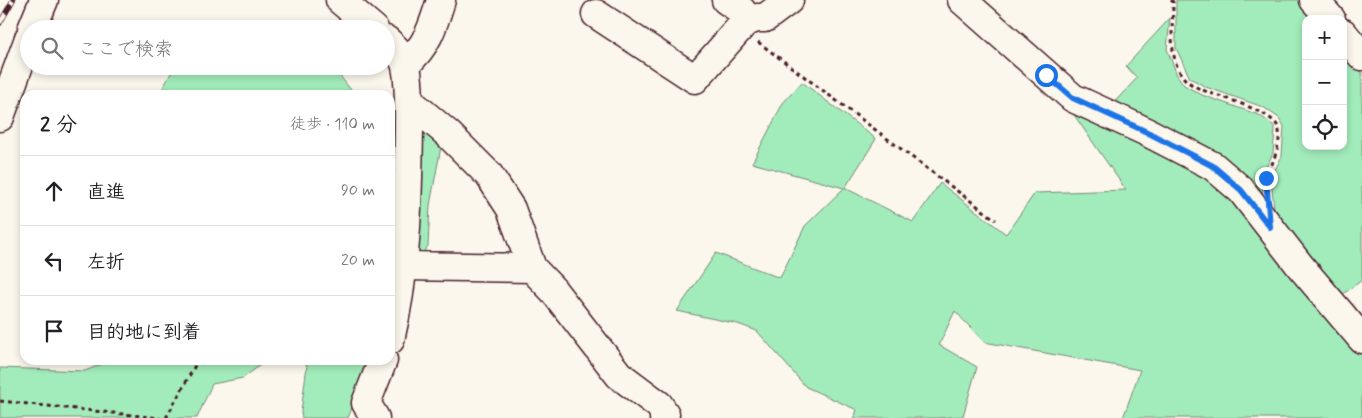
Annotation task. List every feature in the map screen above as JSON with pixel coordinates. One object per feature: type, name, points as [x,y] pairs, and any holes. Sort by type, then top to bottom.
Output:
[{"type":"street","points":[[36,20],[44,0]]},
{"type":"street","points":[[340,0],[363,20]]},
{"type":"street","points":[[406,64],[418,54],[430,34],[441,0]]},
{"type":"street","points":[[726,0],[742,11],[742,26]]},
{"type":"street","points":[[596,14],[695,79],[742,26],[757,18],[765,18],[789,0]]},
{"type":"street","points":[[962,0],[1073,98],[1147,132],[1213,166],[1241,190],[1301,267],[1362,339]]},
{"type":"street","points":[[1314,0],[1327,15]]},
{"type":"street","points":[[1347,37],[1362,56]]},
{"type":"street","points":[[395,48],[406,64],[409,101],[408,218],[395,319]]},
{"type":"street","points":[[0,117],[20,63]]},
{"type":"street","points":[[409,101],[448,134],[489,175],[511,209],[532,268],[553,290],[619,375],[659,405],[664,418]]},
{"type":"street","points":[[402,266],[532,268]]},
{"type":"street","points":[[375,418],[366,403],[380,365]]},
{"type":"path","points":[[1171,0],[1173,2],[1172,49],[1181,74],[1189,82],[1205,91],[1260,111],[1279,128],[1276,155],[1266,178],[1266,185]]},
{"type":"path","points":[[742,26],[996,220]]},
{"type":"path","points":[[166,418],[195,365]]},
{"type":"path","points":[[0,401],[160,418]]},
{"type":"green space","points":[[1176,0],[1301,0],[1314,15],[1302,15],[1302,150],[1347,150],[1347,51],[1362,72],[1362,280],[1335,300],[1275,218],[1271,178],[1282,156],[1284,126],[1279,118],[1263,107],[1206,87],[1190,78],[1176,48]]},
{"type":"green space","points":[[1170,18],[1167,49],[1177,75],[1184,85],[1202,95],[1259,115],[1273,125],[1275,129],[1273,153],[1262,176],[1263,199],[1107,110],[1137,78],[1126,66]]},
{"type":"green space","points":[[170,75],[339,75],[351,90],[162,90]]},
{"type":"green space","points":[[802,82],[876,139],[845,188],[913,222],[940,183],[1006,234],[1035,193],[1126,190],[1065,102],[1209,171],[1362,349],[1362,418],[1123,418],[1140,370],[984,342],[955,311],[939,345],[977,367],[963,416],[937,418],[854,418],[857,410],[806,387],[757,331],[738,324],[677,311],[716,253],[780,278],[805,226],[844,188],[752,163],[783,103]]},
{"type":"green space","points":[[420,120],[443,136],[430,205],[428,246],[422,254],[395,259],[395,121]]},
{"type":"green space","points":[[100,365],[260,365],[243,378],[212,384],[197,418],[0,418],[0,368],[85,371]]},
{"type":"green space","points":[[307,365],[369,365],[348,418],[302,418],[301,412]]},
{"type":"railway","points":[[0,23],[13,0]]},
{"type":"route","points":[[1046,75],[1073,98],[1147,132],[1213,166],[1241,190],[1270,227],[1266,178]]}]
